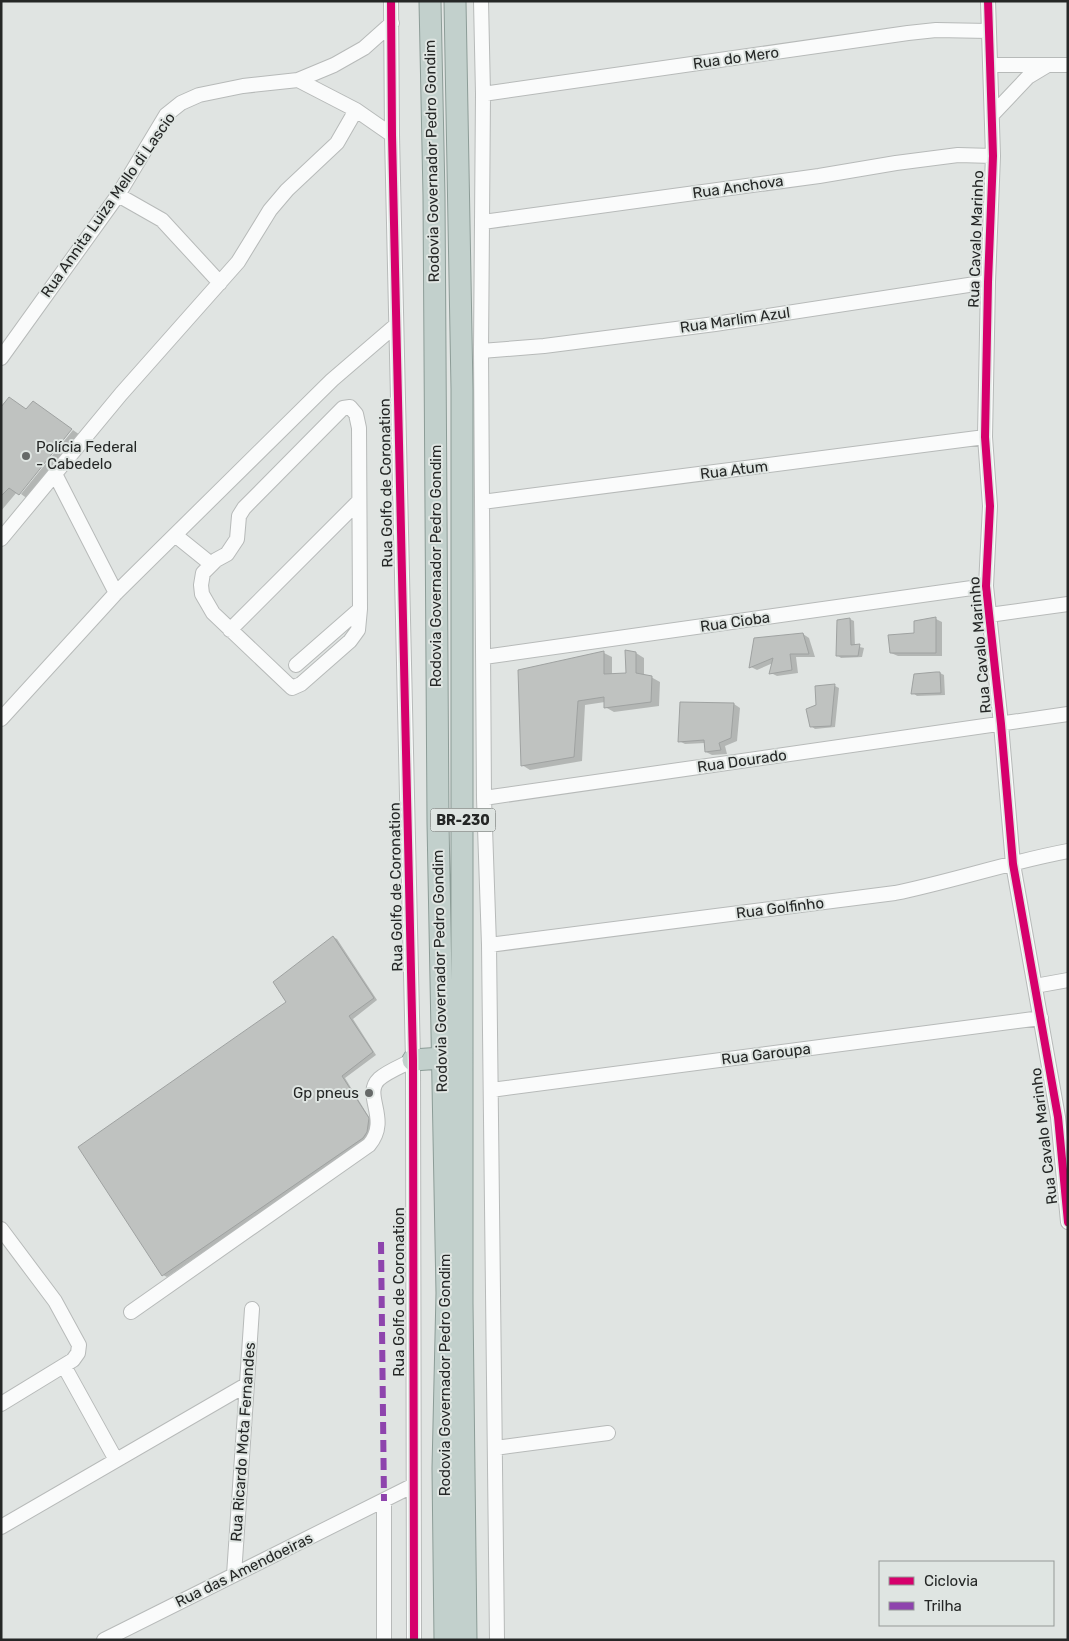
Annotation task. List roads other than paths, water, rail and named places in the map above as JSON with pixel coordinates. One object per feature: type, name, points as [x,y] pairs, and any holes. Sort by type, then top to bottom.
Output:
[{"type":"highway","name":"Rodovia Governador Pedro Gondim","points":[[430,1],[434,205],[438,822],[447,1293],[443,1468],[445,1640]]},
{"type":"highway","name":"Rodovia Governador Pedro Gondim","points":[[455,1],[462,389],[462,1293],[466,1640]]},
{"type":"highway","points":[[413,1060],[442,1058]]},
{"type":"street","name":"Rua Golfo de Coronation","points":[[392,1],[392,135],[413,1060],[412,1486],[414,1640]]},
{"type":"street","points":[[482,1],[483,222],[481,351],[484,798],[489,944],[497,1640]]},
{"type":"street","name":"Rua Cavalo Marinho","points":[[988,1],[993,156],[985,437],[990,506],[986,586],[1001,724],[1013,864],[1041,1018],[1063,1116],[1068,1222]]},
{"type":"street","name":"Rua Annita Luiza Mello di Lascio","points":[[1,358],[118,196],[166,115],[181,103],[199,95],[243,86],[298,80],[334,65],[364,48],[392,23]]},
{"type":"street","name":"Rua do Mero","points":[[483,94],[908,33],[936,30],[989,30]]},
{"type":"street","points":[[990,65],[1068,65]]},
{"type":"street","points":[[992,115],[1028,77],[1048,65]]},
{"type":"street","points":[[298,80],[356,110],[392,135]]},
{"type":"street","points":[[1,539],[122,394],[238,262],[270,210],[287,190],[337,143],[356,110]]},
{"type":"street","name":"Rua Anchova","points":[[483,222],[819,176],[896,163],[958,155],[993,156]]},
{"type":"street","points":[[118,196],[162,220],[220,283]]},
{"type":"street","name":"Rua Marlim Azul","points":[[481,351],[544,346],[716,324],[988,282]]},
{"type":"street","points":[[1,719],[116,593],[332,380],[396,325]]},
{"type":"street","points":[[350,407],[356,414],[359,428],[359,501],[360,609],[358,630],[350,640],[301,684],[292,688],[213,613],[202,594],[203,573],[211,564],[226,554],[236,539],[239,516],[244,508],[343,408],[350,407]]},
{"type":"street","name":"Rua Atum","points":[[482,502],[985,437]]},
{"type":"street","points":[[55,474],[116,593]]},
{"type":"street","points":[[230,630],[359,501]]},
{"type":"street","points":[[175,535],[211,564]]},
{"type":"street","name":"Rua Cioba","points":[[484,657],[986,586]]},
{"type":"street","points":[[989,615],[1068,604]]},
{"type":"street","points":[[296,665],[360,609]]},
{"type":"street","name":"Rua Dourado","points":[[484,798],[1068,714]]},
{"type":"street","name":"Rua Golfinho","points":[[489,944],[895,893],[1068,851]]},
{"type":"street","points":[[1035,986],[1068,980]]},
{"type":"street","name":"Rua Garoupa","points":[[491,1090],[1041,1018]]},
{"type":"street","points":[[131,1312],[368,1145],[375,1137],[378,1125],[373,1090],[378,1080],[413,1060]]},
{"type":"street","points":[[1,1230],[55,1301],[79,1345],[78,1353],[73,1360],[1,1404]]},
{"type":"street","name":"Rua Ricardo Mota Fernandes","points":[[234,1575],[252,1309]]},
{"type":"street","points":[[64,1366],[116,1460]]},
{"type":"street","points":[[1,1527],[246,1385]]},
{"type":"street","points":[[495,1448],[608,1433]]},
{"type":"street","name":"Rua das Amendoeiras","points":[[104,1640],[412,1486]]},
{"type":"street","points":[[384,1501],[384,1640]]},
{"type":"place","name":"Polícia Federal - Cabedelo","points":[[26,456]]},
{"type":"place","name":"Gp pneus","points":[[369,1093]]}]
